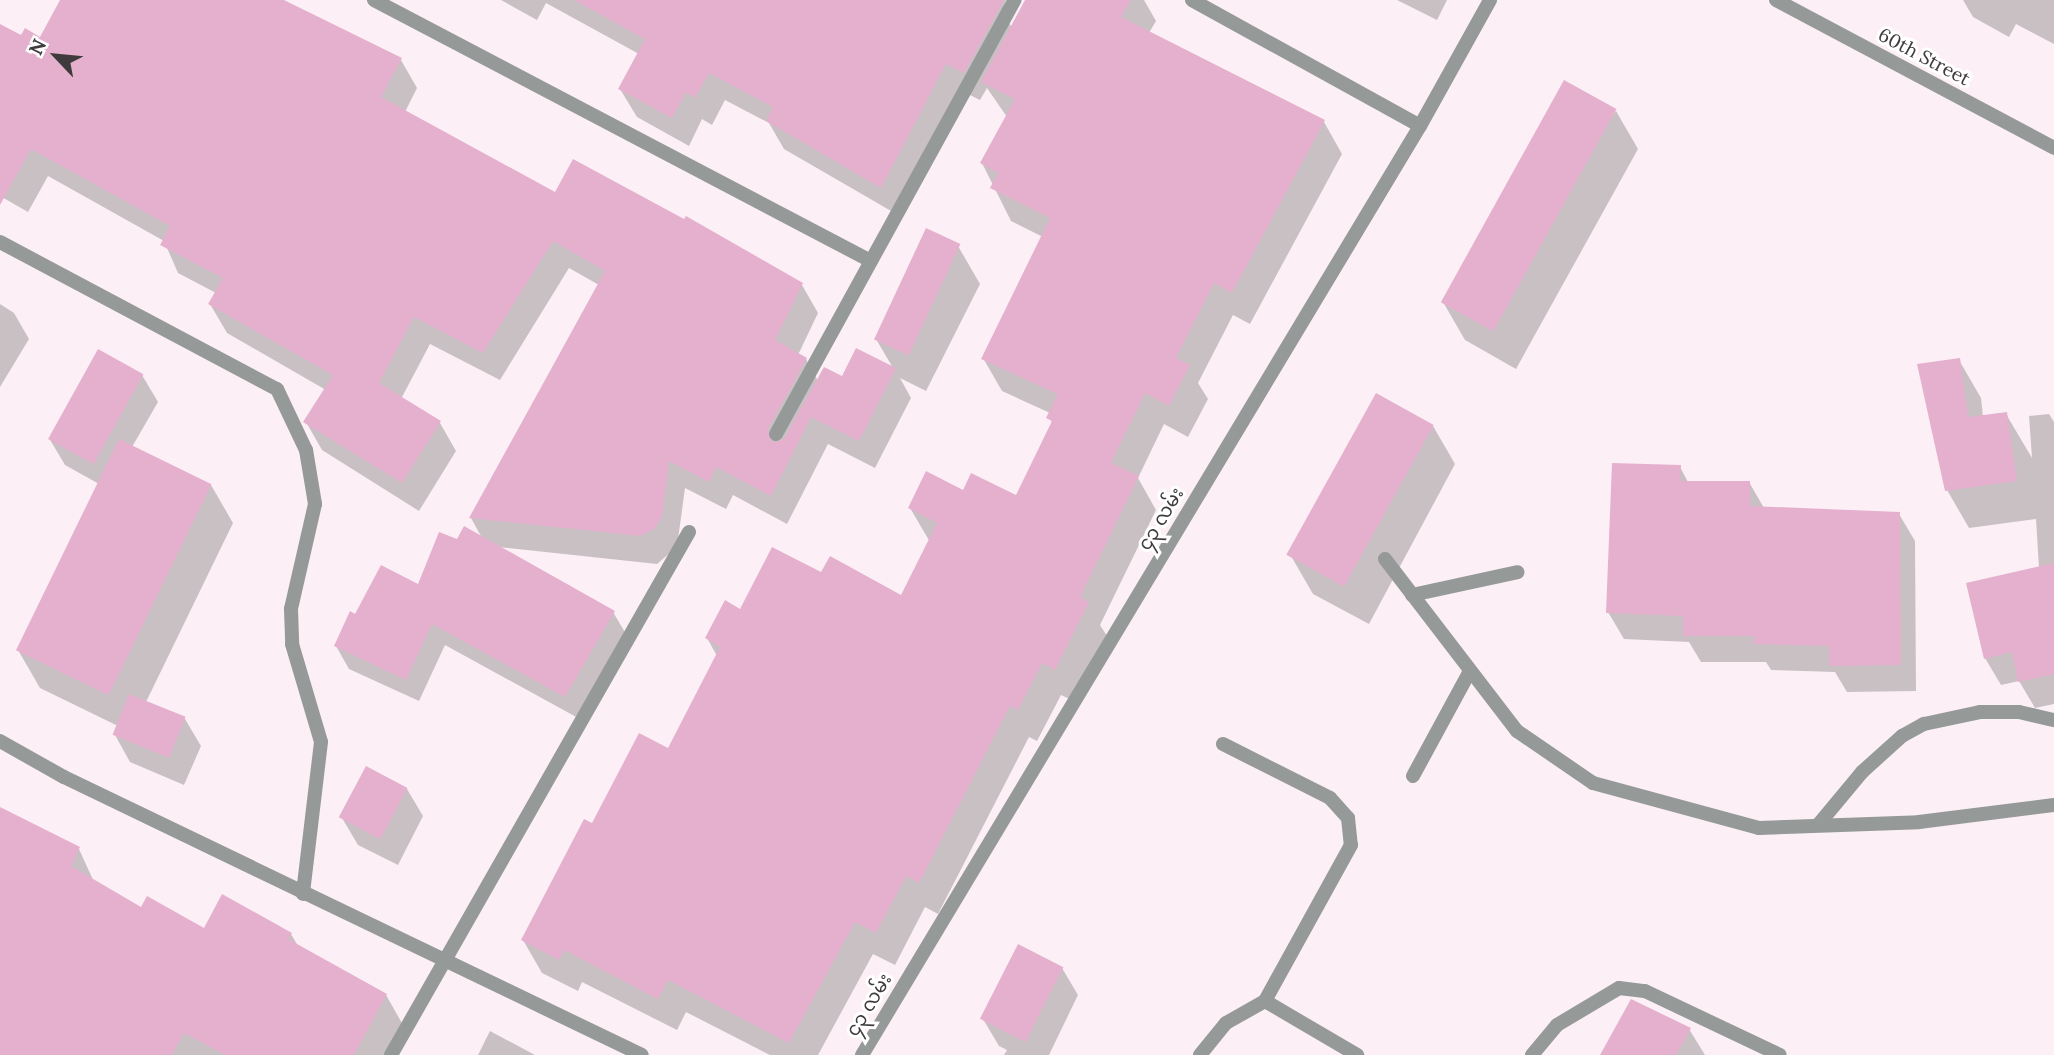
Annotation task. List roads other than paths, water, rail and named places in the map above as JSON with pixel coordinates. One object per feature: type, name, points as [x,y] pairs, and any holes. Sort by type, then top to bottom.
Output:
[{"type":"street","points":[[374,0],[871,261]]},
{"type":"street","points":[[776,434],[1015,0]]},
{"type":"street","points":[[1192,0],[1419,126]]},
{"type":"street","name":"၄၃ လမ်း","points":[[862,1055],[1419,126],[1490,0]]},
{"type":"street","name":"60th Street","points":[[1776,0],[2054,148]]},
{"type":"street","points":[[0,242],[277,389],[300,438],[315,504],[291,609],[292,644],[321,742],[303,894]]},
{"type":"street","points":[[391,1055],[689,532]]},
{"type":"street","points":[[1385,559],[1517,732],[1593,783],[1759,828],[1919,822],[2054,805]]},
{"type":"street","points":[[1412,594],[1518,572]]},
{"type":"street","points":[[1413,776],[1470,671]]},
{"type":"street","points":[[1818,825],[1862,772],[1902,736],[1924,724],[1980,712],[2019,712],[2054,720]]},
{"type":"street","points":[[0,740],[64,777],[642,1055]]},
{"type":"street","points":[[1200,1055],[1226,1023],[1265,1001],[1351,845],[1348,818],[1330,798],[1223,744]]},
{"type":"street","points":[[1532,1055],[1557,1025],[1619,988],[1645,991],[1780,1055]]},
{"type":"street","points":[[1265,1001],[1357,1055]]}]
